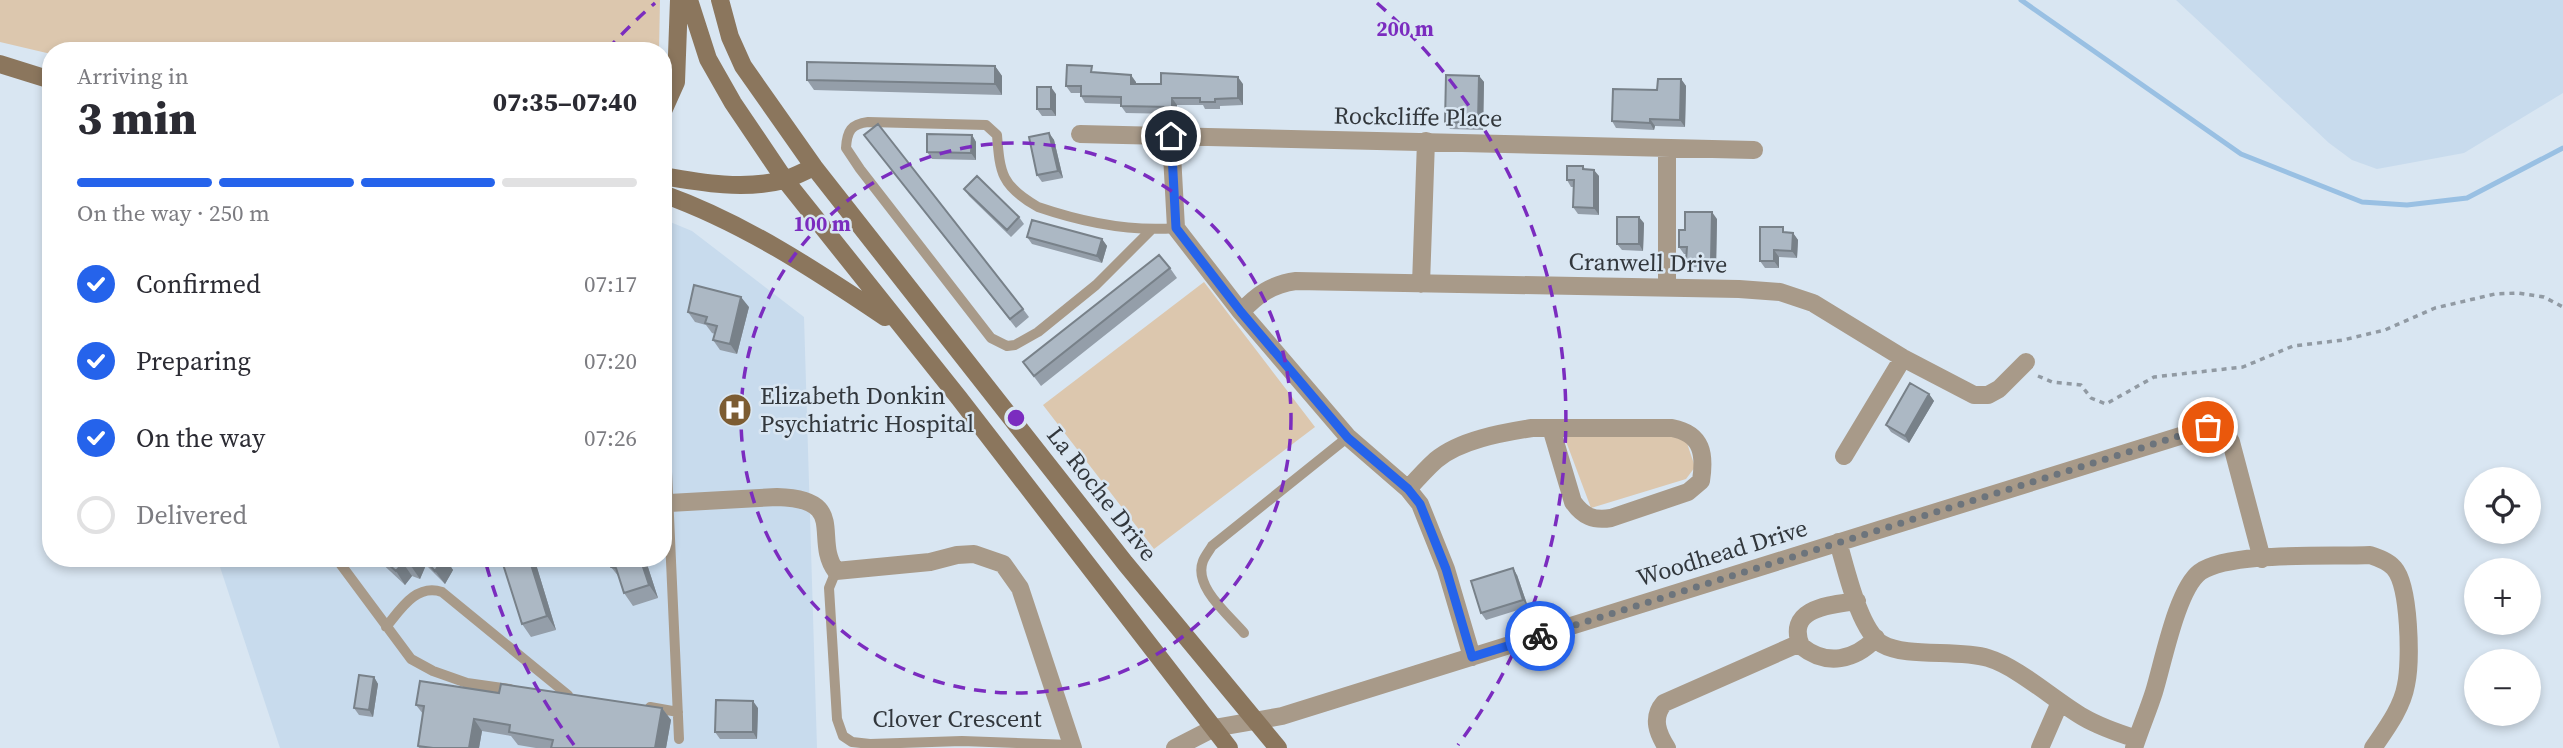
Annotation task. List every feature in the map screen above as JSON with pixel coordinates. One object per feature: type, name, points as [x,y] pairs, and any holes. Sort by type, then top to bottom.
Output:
[{"type":"street","points":[[672,91],[676,82],[679,0]]},
{"type":"street","points":[[689,0],[708,59],[733,103],[785,180],[959,398],[1229,748]]},
{"type":"street","name":"La Roche Drive","points":[[720,0],[730,37],[743,65],[814,167],[1125,563],[1278,748]]},
{"type":"street","points":[[0,64],[42,77]]},
{"type":"street","name":"Rockcliffe Place","points":[[1080,134],[1754,150]]},
{"type":"street","points":[[1171,136],[1176,228],[1241,312],[1348,438],[1408,489],[1420,504],[1446,569],[1472,657]]},
{"type":"street","points":[[1420,284],[1426,141]]},
{"type":"street","points":[[1667,148],[1667,288]]},
{"type":"street","points":[[672,177],[718,184],[741,184],[785,180],[814,167]]},
{"type":"street","points":[[672,198],[783,250],[900,327]]},
{"type":"street","name":"Cranwell Drive","points":[[1241,312],[1256,296],[1284,282],[1753,290],[1780,292],[1813,303],[1903,358],[1974,395],[1988,395],[1999,389],[2023,364]]},
{"type":"street","points":[[1844,456],[1903,358]]},
{"type":"street","name":"Woodhead Drive","points":[[1175,748],[1214,728],[1282,716],[2216,426],[2223,429],[2231,442],[2262,559]]},
{"type":"street","points":[[1408,489],[1435,461],[1449,451],[1511,432],[1551,428],[1682,430],[1689,433],[1701,448],[1701,481],[1688,492],[1611,518],[1591,518],[1579,512],[1573,502],[1551,428]]},
{"type":"street","name":"Clover Crescent","points":[[672,503],[791,498],[809,503],[820,513],[827,528],[829,562],[836,571],[930,562],[974,554],[1003,564],[1020,588],[1072,746]]},
{"type":"street","points":[[1838,542],[1866,623],[1876,639],[1883,644],[1895,648],[1990,658],[2085,718],[2136,744],[2182,597],[2190,582],[2208,567],[2262,559],[2370,555],[2383,559],[2395,569],[2404,587],[2406,686],[2400,704],[2374,748]]},
{"type":"street","points":[[1857,601],[1819,607],[1807,614],[1799,630],[1800,643],[1809,652],[1839,659],[1865,650],[1876,639]]},
{"type":"street","points":[[1667,748],[1659,736],[1657,724],[1660,708],[1664,703],[1800,643]]},
{"type":"street","points":[[2040,748],[2060,702]]},
{"type":"lane","points":[[1151,230],[1096,285],[1038,332],[1015,345],[999,344],[991,338],[860,169],[846,149],[848,132],[857,123],[868,122],[986,125],[997,135],[1002,177],[1027,201],[1053,212],[1100,224],[1151,230],[1176,228]]},
{"type":"lane","points":[[1244,633],[1207,590],[1202,581],[1203,561],[1212,546],[1348,438]]},
{"type":"lane","points":[[343,567],[411,659],[433,671],[467,683],[517,690]]},
{"type":"lane","points":[[672,567],[679,739]]},
{"type":"lane","name":"Clover Crescent","points":[[836,571],[829,588],[837,719],[843,736],[852,742],[870,744],[962,741],[1072,746]]},
{"type":"lane","points":[[386,627],[416,594],[435,590],[442,592],[568,695]]},
{"type":"lane","points":[[543,693],[582,697]]},
{"type":"lane","points":[[637,705],[678,712]]},
{"type":"path","points":[[2023,364],[2052,382],[2081,385],[2091,398],[2106,404],[2154,377],[2243,367],[2293,346],[2343,340],[2385,330],[2435,308],[2495,294],[2518,293],[2544,298],[2563,307]]},
{"type":"shaded area","points":[[0,0],[660,0],[659,42],[42,42],[42,52],[0,42]]},
{"type":"shaded area","points":[[2176,0],[2563,0],[2563,93],[2464,153],[2377,169],[2352,160],[2329,143]]},
{"type":"shaded area","name":"Elizabeth Donkin Psychiatric Hospital","points":[[672,223],[692,231],[804,317],[817,748],[280,748],[220,567],[672,567]]},
{"type":"shaded area","points":[[1204,282],[1315,427],[1154,549],[1043,405]]},
{"type":"shaded area","points":[[1564,436],[1685,437],[1695,467],[1686,479],[1591,508]]},
{"type":"building","points":[[807,62],[995,66],[995,84],[807,80]]},
{"type":"building","points":[[1067,65],[1092,66],[1091,72],[1131,75],[1131,84],[1161,84],[1161,73],[1238,77],[1238,98],[1200,102],[1200,98],[1172,98],[1172,107],[1121,106],[1121,97],[1081,96],[1081,86],[1066,86]]},
{"type":"building","points":[[1446,75],[1479,76],[1478,123],[1445,122]]},
{"type":"building","points":[[1658,79],[1681,79],[1680,120],[1650,119],[1650,123],[1612,121],[1613,89],[1657,90]]},
{"type":"building","points":[[1037,87],[1051,87],[1051,109],[1037,109]]},
{"type":"building","points":[[878,124],[1023,309],[1010,319],[864,135]]},
{"type":"building","points":[[1049,133],[1058,171],[1037,175],[1029,137]]},
{"type":"building","points":[[927,134],[972,135],[971,153],[927,152]]},
{"type":"building","points":[[1567,166],[1583,166],[1583,169],[1594,170],[1594,208],[1573,207],[1574,180],[1567,180]]},
{"type":"building","points":[[977,176],[1019,217],[1007,230],[964,189]]},
{"type":"building","points":[[1685,212],[1712,212],[1711,261],[1686,260],[1687,247],[1679,247],[1679,230],[1685,230]]},
{"type":"building","points":[[1617,217],[1639,217],[1639,244],[1617,244]]},
{"type":"building","points":[[1032,220],[1102,239],[1097,256],[1027,237]]},
{"type":"building","points":[[1760,227],[1783,227],[1783,232],[1793,233],[1792,251],[1774,250],[1774,261],[1760,261]]},
{"type":"building","points":[[1159,255],[1170,268],[1034,376],[1023,362]]},
{"type":"building","points":[[694,285],[741,297],[730,344],[713,340],[717,326],[705,323],[707,317],[688,312]]},
{"type":"building","points":[[1910,383],[1929,394],[1905,436],[1886,425]]},
{"type":"building","points":[[504,567],[532,567],[547,616],[522,624]]},
{"type":"building","points":[[611,567],[643,567],[649,585],[624,593],[616,568]]},
{"type":"building","points":[[1513,568],[1523,600],[1481,613],[1471,581]]},
{"type":"building","points":[[359,675],[374,677],[369,710],[354,708]]},
{"type":"building","points":[[420,681],[499,693],[501,684],[662,708],[655,748],[551,748],[553,740],[509,732],[510,725],[474,719],[469,748],[418,746],[424,706],[416,705]]},
{"type":"building","points":[[716,700],[753,701],[753,732],[715,732]]},
{"type":"waterway","points":[[2021,0],[2241,154],[2362,202],[2407,205],[2467,198],[2563,148]]},
{"type":"way so far","points":[[1540,636],[2208,427]]},
{"type":"place","name":"Elizabeth Donkin Psychiatric Hospital","points":[[735,410]]},
{"type":"route","points":[[1171,136],[1176,228],[1241,312],[1348,438],[1408,489],[1420,504],[1446,569],[1472,657],[1540,636]]}]
